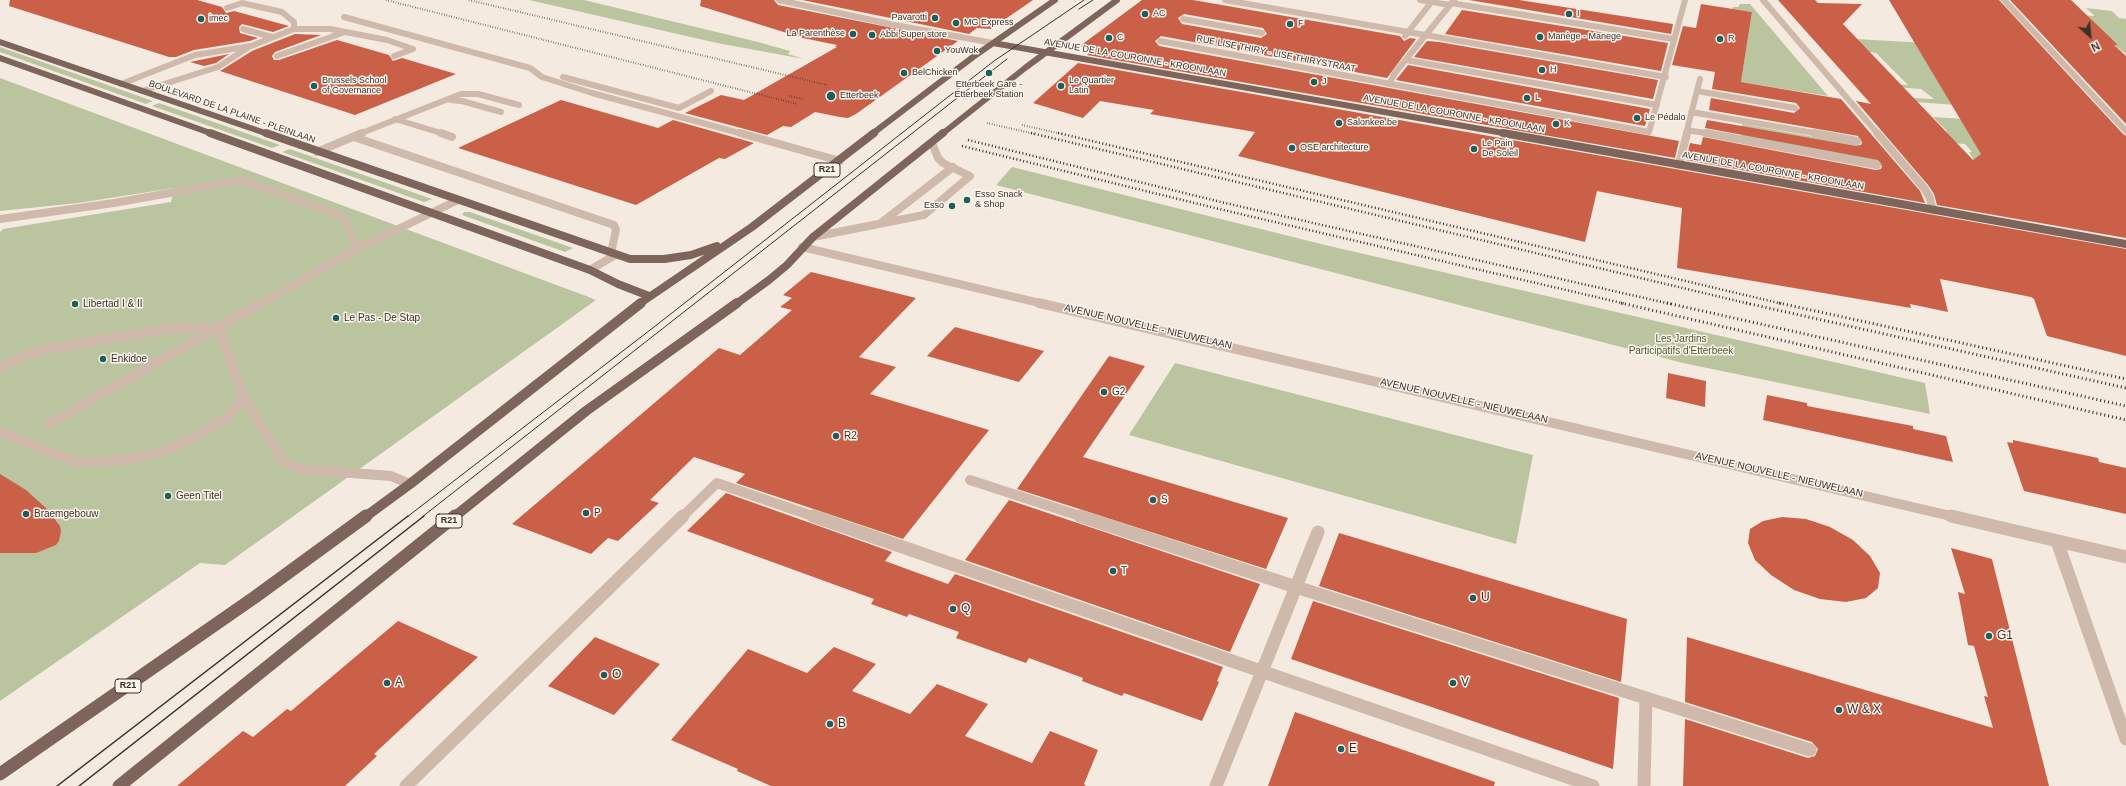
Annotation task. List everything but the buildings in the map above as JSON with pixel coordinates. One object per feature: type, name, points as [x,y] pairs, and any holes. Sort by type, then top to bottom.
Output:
[{"type":"main road","name":"R21","points":[[0,774],[242,606],[410,484],[649,296],[729,243],[840,161],[879,127],[993,43],[1055,0]]},
{"type":"main road","name":"R21","points":[[119,786],[586,411],[788,266],[802,247],[813,237],[1045,52],[1117,0]]},
{"type":"main road","name":"BOULEVARD DE LA PLAINE - PLEINLAAN","points":[[0,42],[630,260],[664,259],[691,255],[729,243]]},
{"type":"main road","name":"AVENUE DE LA COURONNE - KROONLAAN","points":[[993,43],[2126,244]]},
{"type":"main road","points":[[0,58],[590,270],[618,284],[649,296]]},
{"type":"street","name":"AVENUE DE LA COURONNE - KROONLAAN","points":[[780,0],[993,43]]},
{"type":"street","points":[[1224,0],[1218,4],[1405,37],[1433,1]]},
{"type":"street","points":[[1420,0],[1452,3],[1673,39]]},
{"type":"street","points":[[1406,60],[1657,105],[1666,77],[1673,39],[1685,0]]},
{"type":"street","points":[[1763,0],[1924,188],[1929,196],[1933,210]]},
{"type":"street","points":[[2004,0],[2126,131]]},
{"type":"street","points":[[226,8],[242,3],[282,12],[294,22],[294,29]]},
{"type":"street","points":[[1389,84],[1406,60],[1452,3]]},
{"type":"street","points":[[344,17],[530,68],[538,74],[592,93],[840,161]]},
{"type":"street","points":[[1183,19],[1262,33]]},
{"type":"street","points":[[243,29],[272,38]]},
{"type":"street","points":[[142,91],[218,67],[251,46],[294,29],[330,29],[387,40],[413,50],[394,56]]},
{"type":"street","points":[[277,56],[345,32]]},
{"type":"street","points":[[1409,32],[1666,77]]},
{"type":"street","name":"RUE LISE THIRY - LISE THIRYSTRAAT","points":[[1160,41],[1649,132],[1657,105]]},
{"type":"street","points":[[121,84],[194,55],[251,46]]},
{"type":"street","points":[[538,74],[555,75],[679,108],[711,92]]},
{"type":"street","points":[[1679,165],[1686,130],[1700,79]]},
{"type":"street","points":[[1697,91],[1795,108]]},
{"type":"street","points":[[317,152],[395,119],[461,94],[478,94],[519,105]]},
{"type":"street","points":[[443,100],[462,101],[500,112]]},
{"type":"street","points":[[1692,112],[1857,141]]},
{"type":"street","points":[[395,119],[452,137]]},
{"type":"street","points":[[1686,130],[1877,165]]},
{"type":"street","points":[[354,137],[614,225],[616,230],[613,254],[590,270]]},
{"type":"street","points":[[813,237],[924,215],[970,176],[953,166],[943,164],[938,158],[932,143]]},
{"type":"street","points":[[880,224],[953,166]]},
{"type":"street","points":[[0,219],[114,203],[242,180],[343,216],[357,249]]},
{"type":"street","points":[[49,424],[357,249],[458,200]]},
{"type":"street","name":"AVENUE NOUVELLE - NIEUWELAAN","points":[[802,247],[2126,557]]},
{"type":"street","points":[[0,368],[38,351],[167,329],[218,327]]},
{"type":"street","points":[[218,327],[244,397],[282,460],[298,469],[391,476],[410,484]]},
{"type":"street","points":[[0,432],[76,462],[106,462],[136,458],[167,450],[198,436],[227,416],[244,397]]},
{"type":"street","points":[[970,480],[1296,587],[1810,750]]},
{"type":"street","points":[[406,786],[717,483],[1593,786]]},
{"type":"street","points":[[1216,786],[1318,532]]},
{"type":"street","points":[[2057,541],[2126,739]]},
{"type":"street","points":[[1644,786],[1646,698]]},
{"type":"green space","points":[[529,0],[584,0],[758,42],[790,51],[788,54],[804,59],[717,43]]},
{"type":"green space","points":[[1740,4],[1750,4],[1828,96],[1741,82],[1752,12],[1732,9],[1733,7],[1738,7]]},
{"type":"green space","points":[[2086,8],[2112,11],[2119,18],[2126,19],[2126,54],[2114,45],[2118,45],[2112,39],[2108,39],[2079,15],[2095,16]]},
{"type":"green space","points":[[1856,39],[1943,44],[2030,111],[1975,162],[1969,152],[1972,152],[1965,144],[1952,143],[1947,131],[1933,117],[1982,120],[1969,106],[1915,102],[1911,98],[1934,99],[1921,89],[1894,87],[1891,84],[1908,85],[1876,53],[1869,52]]},
{"type":"green space","points":[[0,47],[153,101],[146,104],[0,52]]},
{"type":"green space","points":[[0,78],[596,300],[225,565],[200,563],[0,701],[0,232],[3,229],[171,202],[174,188],[78,203],[0,211]]},
{"type":"green space","points":[[159,103],[280,145],[272,148],[152,106]]},
{"type":"green space","points":[[1742,124],[1870,147],[1885,165],[1741,138]]},
{"type":"green space","points":[[290,149],[433,199],[424,202],[282,152]]},
{"type":"green space","name":"Les Jardins Participatifs d'Etterbeek","points":[[1012,167],[1325,245],[1925,383],[1930,414],[1683,363],[996,185]]},
{"type":"green space","points":[[464,212],[470,212],[573,248],[565,252],[462,215]]},
{"type":"green space","points":[[1175,363],[1533,455],[1516,544],[1129,435]]},
{"type":"tram line","points":[[407,517],[654,327],[994,61],[1084,0]]},
{"type":"tram line","points":[[1079,9],[1093,0]]},
{"type":"tram line","points":[[422,517],[1007,59]]},
{"type":"tram line","points":[[57,786],[408,516]]},
{"type":"tram line","points":[[79,786],[424,516]]},
{"type":"railway","points":[[386,0],[797,104]]},
{"type":"railway","points":[[469,0],[827,85]]},
{"type":"railway","points":[[789,96],[804,99]]},
{"type":"railway","points":[[987,123],[1035,134]]},
{"type":"railway","points":[[1022,125],[1062,134]]},
{"type":"railway","points":[[1031,133],[1750,304]]},
{"type":"railway","points":[[1058,133],[1783,304]]},
{"type":"railway","points":[[968,140],[1225,203],[1671,304]]},
{"type":"railway","points":[[962,146],[1219,209],[1626,304]]},
{"type":"railway","points":[[1621,303],[2126,420]]},
{"type":"railway","points":[[1667,303],[2126,406]]},
{"type":"railway","points":[[1746,303],[2126,388]]},
{"type":"railway","points":[[1779,303],[2126,379]]},
{"type":"place","name":"AC","points":[[1145,14]]},
{"type":"place","name":"I","points":[[1569,14]]},
{"type":"place","name":"Pavarotti","points":[[935,18]]},
{"type":"place","name":"imec","points":[[201,19]]},
{"type":"place","name":"MG Express","points":[[956,23]]},
{"type":"place","name":"F","points":[[1290,24]]},
{"type":"place","name":"La Parenthèse","points":[[853,34]]},
{"type":"place","name":"Abbi Super store","points":[[872,35]]},
{"type":"place","name":"Manège - Manege","points":[[1540,37]]},
{"type":"place","name":"C","points":[[1109,38]]},
{"type":"place","name":"R","points":[[1720,39]]},
{"type":"place","name":"YouWok","points":[[937,51]]},
{"type":"place","name":"H","points":[[1542,70]]},
{"type":"place","name":"BelChicken","points":[[904,73]]},
{"type":"place","name":"Etterbeek Gare - Etterbeek Station","points":[[989,73]]},
{"type":"place","name":"J","points":[[1314,82]]},
{"type":"place","name":"Brussels School of Governance","points":[[314,86]]},
{"type":"place","name":"Le Quartier Latin","points":[[1061,86]]},
{"type":"place","name":"Etterbeek","points":[[831,96]]},
{"type":"place","name":"L","points":[[1527,98]]},
{"type":"place","name":"Le Pédalo","points":[[1637,118]]},
{"type":"place","name":"Salonkee.be","points":[[1339,123]]},
{"type":"place","name":"K","points":[[1556,124]]},
{"type":"place","name":"OSE architecture","points":[[1292,148]]},
{"type":"place","name":"Le Pain De Soleil","points":[[1474,149]]},
{"type":"place","name":"Esso Snack & Shop","points":[[967,200]]},
{"type":"place","name":"Esso","points":[[952,206]]},
{"type":"place","name":"Libertad I & II","points":[[75,304]]},
{"type":"place","name":"Le Pas - De Stap","points":[[336,318]]},
{"type":"place","name":"Enkidoe","points":[[103,359]]},
{"type":"place","name":"G2","points":[[1104,392]]},
{"type":"place","name":"R2","points":[[836,436]]},
{"type":"place","name":"Geen Titel","points":[[168,496]]},
{"type":"place","name":"S","points":[[1153,500]]},
{"type":"place","name":"P","points":[[586,513]]},
{"type":"place","name":"Braemgebouw","points":[[26,514]]},
{"type":"place","name":"T","points":[[1113,571]]},
{"type":"place","name":"U","points":[[1473,598]]},
{"type":"place","name":"Q","points":[[953,609]]},
{"type":"place","name":"G1","points":[[1989,636]]},
{"type":"place","name":"O","points":[[604,675]]},
{"type":"place","name":"A","points":[[387,683]]},
{"type":"place","name":"V","points":[[1453,683]]},
{"type":"place","name":"W & X","points":[[1839,710]]},
{"type":"place","name":"B","points":[[830,724]]},
{"type":"place","name":"E","points":[[1341,749]]}]
